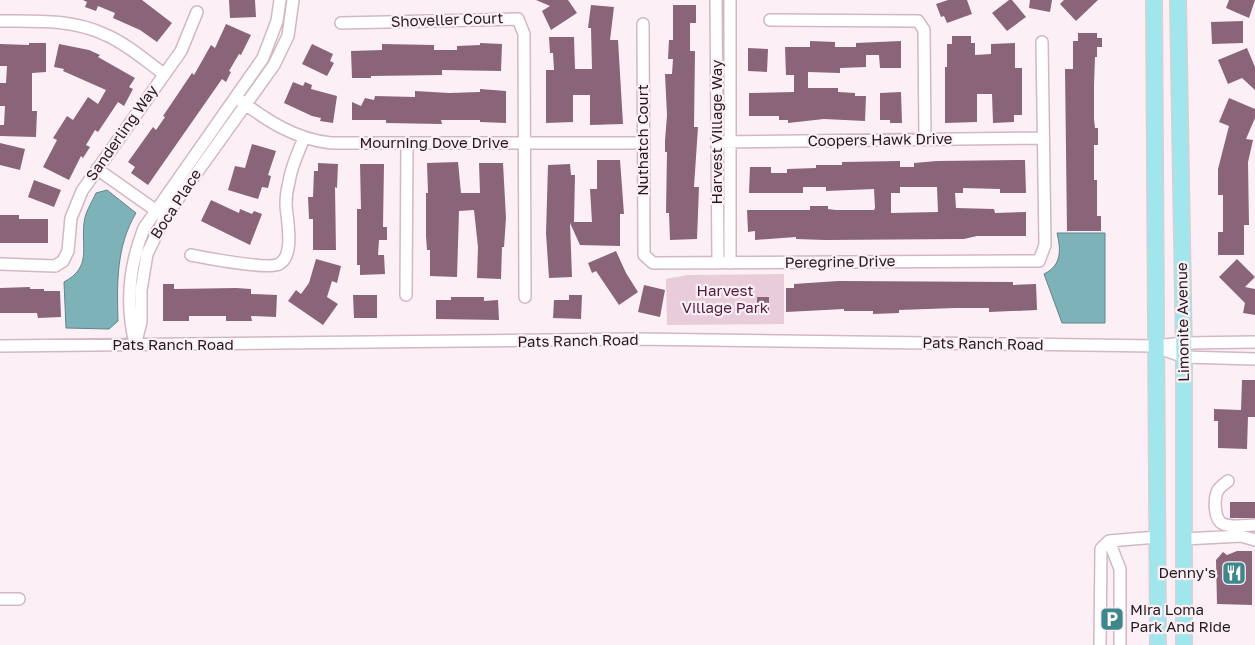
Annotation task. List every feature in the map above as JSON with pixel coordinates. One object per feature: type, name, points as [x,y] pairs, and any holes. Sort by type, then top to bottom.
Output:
[{"type":"main road","name":"Limonite Avenue","points":[[1154,0],[1158,645]]},
{"type":"main road","name":"Limonite Avenue","points":[[1178,0],[1184,350],[1184,645]]},
{"type":"street","name":"Boca Place","points":[[241,101],[271,41],[280,0]]},
{"type":"street","name":"Boca Place","points":[[135,345],[130,322],[130,273],[138,243],[241,101],[274,65],[288,36],[293,0]]},
{"type":"street","name":"Harvest Village Way","points":[[716,0],[718,263]]},
{"type":"street","name":"Harvest Village Way","points":[[730,0],[730,263]]},
{"type":"street","name":"Sanderling Way","points":[[0,264],[55,266],[63,260],[68,251],[69,232],[75,207],[82,191],[180,50],[197,12]]},
{"type":"street","name":"Shoveller Court","points":[[341,23],[518,19],[524,34],[524,143]]},
{"type":"street","points":[[770,20],[918,20],[924,30],[925,139]]},
{"type":"street","points":[[0,21],[58,21],[83,26],[107,35],[164,74]]},
{"type":"street","name":"Nuthatch Court","points":[[643,24],[644,255]]},
{"type":"street","points":[[1042,42],[1043,138]]},
{"type":"street","name":"Mourning Dove Drive","points":[[241,101],[280,128],[304,138],[331,143],[643,143]]},
{"type":"street","points":[[191,255],[238,263],[274,266],[284,260],[288,251],[289,226],[286,205],[288,182],[292,166],[304,138]]},
{"type":"street","name":"Coopers Hawk Drive","points":[[717,142],[1043,138]]},
{"type":"street","name":"Peregrine Drive","points":[[644,255],[654,263],[1039,261],[1045,245],[1043,138]]},
{"type":"street","points":[[406,295],[407,143]]},
{"type":"street","points":[[524,143],[525,297]]},
{"type":"street","points":[[97,169],[160,214]]},
{"type":"street","name":"Pats Ranch Road","points":[[0,346],[637,340],[1155,346],[1255,359]]},
{"type":"street","name":"Pats Ranch Road","points":[[1184,350],[1255,342]]},
{"type":"street","points":[[1228,481],[1217,493],[1216,517],[1220,523],[1226,525],[1255,525]]},
{"type":"street","points":[[1184,539],[1241,536],[1255,540]]},
{"type":"street","points":[[1100,645],[1101,548],[1109,541],[1157,537]]},
{"type":"street","points":[[1109,541],[1120,569],[1120,645]]},
{"type":"street","points":[[0,599],[18,600]]},
{"type":"green space","name":"Harvest Village Park","points":[[784,274],[784,324],[667,325],[666,279],[687,275]]},
{"type":"water","points":[[107,190],[136,213],[129,226],[121,252],[118,279],[118,321],[109,329],[66,328],[64,282],[79,270],[82,263],[84,223],[89,207],[96,193]]},
{"type":"water","points":[[1057,233],[1105,233],[1105,323],[1062,323],[1044,274],[1054,266],[1059,256]]},
{"type":"building","points":[[83,0],[142,0],[172,23],[157,42],[140,30],[113,18],[115,13],[98,6],[96,11],[85,7],[87,2]]},
{"type":"building","points":[[229,0],[255,0],[256,17],[230,18]]},
{"type":"building","points":[[536,0],[568,0],[577,13],[551,30],[542,11],[550,6]]},
{"type":"building","points":[[948,0],[967,0],[972,14],[947,23],[944,16],[941,17],[936,4]]},
{"type":"building","points":[[1009,0],[1012,0],[1026,17],[1007,31],[992,13]]},
{"type":"building","points":[[1030,0],[1052,0],[1050,12],[1029,8]]},
{"type":"building","points":[[1064,0],[1098,0],[1076,21],[1060,4]]},
{"type":"building","points":[[1229,0],[1255,0],[1249,18],[1226,8]]},
{"type":"building","points":[[591,5],[614,7],[610,40],[618,40],[623,124],[590,125],[590,95],[573,95],[573,122],[546,123],[546,70],[554,70],[553,53],[550,53],[549,37],[574,37],[575,69],[592,69],[591,28],[588,28]]},
{"type":"building","points":[[673,5],[696,5],[696,23],[690,23],[690,51],[695,51],[694,127],[698,127],[694,187],[699,187],[697,239],[670,240],[669,213],[666,213],[667,152],[665,152],[665,141],[667,115],[665,74],[672,74],[673,59],[668,59],[669,40],[673,40]]},
{"type":"building","points":[[1243,21],[1243,43],[1212,44],[1211,22]]},
{"type":"building","points":[[226,24],[251,35],[241,55],[239,54],[229,71],[231,72],[226,82],[222,79],[148,185],[131,173],[135,167],[128,162],[153,127],[156,130],[165,117],[163,116],[192,73],[194,75],[211,45],[215,48]]},
{"type":"building","points":[[1078,33],[1097,33],[1097,38],[1102,38],[1102,47],[1097,47],[1097,57],[1095,57],[1094,85],[1094,119],[1095,128],[1098,128],[1098,145],[1094,145],[1094,180],[1097,180],[1097,216],[1101,216],[1101,231],[1067,231],[1065,69],[1073,69],[1073,41],[1078,41]]},
{"type":"building","points":[[952,36],[971,36],[971,43],[975,43],[975,55],[991,54],[991,44],[1015,43],[1015,68],[1022,68],[1022,115],[1014,115],[1014,122],[993,123],[992,94],[977,94],[977,122],[945,123],[945,67],[947,67],[947,44],[952,44]]},
{"type":"building","points":[[810,41],[835,42],[835,47],[856,47],[856,43],[901,41],[901,68],[880,68],[879,55],[866,55],[866,67],[840,68],[840,73],[808,72],[808,88],[838,88],[838,92],[855,93],[855,96],[866,96],[865,121],[824,119],[788,123],[788,120],[779,120],[779,116],[749,116],[749,93],[794,92],[794,75],[786,75],[785,47],[810,47]]},
{"type":"building","points":[[29,43],[46,43],[46,72],[32,73],[32,111],[37,111],[36,137],[0,136],[0,125],[4,125],[5,106],[0,106],[0,83],[6,83],[7,66],[0,66],[0,44],[29,45]]},
{"type":"building","points":[[480,43],[502,44],[501,71],[442,70],[442,75],[352,78],[351,51],[382,50],[382,44],[434,45],[434,50],[457,50],[457,46],[480,45]]},
{"type":"building","points":[[59,44],[89,50],[135,78],[129,87],[133,89],[124,106],[118,102],[98,132],[95,130],[86,145],[90,147],[83,158],[81,156],[69,180],[43,167],[57,140],[53,138],[67,116],[73,120],[88,97],[98,104],[106,90],[63,71],[64,69],[54,67]]},
{"type":"building","points":[[312,44],[333,54],[330,61],[334,63],[327,76],[302,64]]},
{"type":"building","points":[[748,48],[768,49],[767,72],[748,71]]},
{"type":"building","points":[[1247,48],[1255,67],[1255,90],[1242,78],[1228,84],[1218,60]]},
{"type":"building","points":[[293,82],[303,86],[305,82],[312,85],[311,89],[337,96],[333,123],[320,121],[321,118],[312,116],[284,103]]},
{"type":"building","points":[[480,89],[506,91],[506,123],[480,122],[480,120],[441,120],[442,124],[386,123],[386,120],[352,120],[352,102],[361,106],[365,98],[374,100],[375,96],[415,97],[415,91],[449,93],[480,92]]},
{"type":"building","points":[[901,92],[902,123],[890,123],[890,120],[880,120],[880,93]]},
{"type":"building","points":[[1229,98],[1255,109],[1255,118],[1246,139],[1253,140],[1248,162],[1249,225],[1244,225],[1244,255],[1218,255],[1218,232],[1223,232],[1223,195],[1218,195],[1218,169],[1229,126],[1219,122]]},
{"type":"building","points":[[0,143],[25,149],[20,170],[0,165]]},
{"type":"building","points":[[252,144],[276,151],[268,175],[271,176],[268,188],[262,187],[258,199],[228,190],[235,166],[245,168]]},
{"type":"building","points":[[597,160],[620,160],[624,214],[620,214],[620,246],[580,245],[570,223],[572,277],[549,278],[546,233],[548,165],[570,164],[571,175],[575,175],[574,222],[592,222],[590,189],[597,189]]},
{"type":"building","points":[[1025,160],[1026,193],[1000,193],[1000,189],[963,188],[963,193],[955,193],[956,208],[994,209],[995,213],[1026,212],[1026,236],[977,236],[964,239],[825,240],[796,239],[796,237],[755,240],[755,231],[748,232],[747,210],[810,210],[810,206],[828,206],[828,209],[836,210],[874,210],[875,208],[874,189],[826,191],[826,187],[803,187],[803,193],[749,193],[750,167],[771,167],[771,173],[787,173],[787,169],[816,168],[816,165],[842,165],[842,162],[900,161],[900,167],[914,167],[914,163]],"holes":[[[900,187],[937,187],[938,212],[891,213],[891,193],[900,193]]]},
{"type":"building","points":[[458,162],[461,193],[480,193],[479,163],[503,163],[506,218],[504,247],[502,247],[501,279],[477,278],[478,247],[474,210],[459,211],[457,277],[430,276],[430,250],[427,250],[426,236],[427,163]]},
{"type":"building","points":[[318,163],[338,164],[337,188],[335,187],[336,250],[313,250],[313,219],[309,219],[308,197],[313,197],[314,171],[318,171]]},
{"type":"building","points":[[360,164],[384,164],[383,227],[387,227],[387,240],[379,240],[378,255],[384,255],[385,274],[360,275],[360,265],[357,265],[357,209],[361,209]]},
{"type":"building","points":[[34,180],[61,190],[54,207],[28,197]]},
{"type":"building","points":[[211,200],[239,213],[240,209],[252,214],[254,211],[262,214],[250,245],[201,221]]},
{"type":"building","points":[[0,215],[19,215],[19,219],[48,219],[48,243],[0,243]]},
{"type":"building","points":[[616,251],[626,273],[638,292],[619,305],[596,271],[592,273],[588,263]]},
{"type":"building","points":[[316,259],[341,266],[337,283],[332,281],[327,297],[338,304],[323,325],[288,301],[296,290],[301,294],[309,283]]},
{"type":"building","points":[[1237,259],[1255,277],[1245,287],[1255,289],[1255,315],[1243,313],[1245,303],[1219,277]]},
{"type":"building","points":[[838,281],[1013,282],[1013,285],[1036,284],[1037,310],[989,312],[989,308],[955,308],[899,310],[899,313],[873,314],[873,311],[844,311],[844,309],[786,312],[786,288],[794,288],[794,284]]},
{"type":"building","points":[[163,284],[174,284],[174,289],[236,288],[251,289],[251,294],[277,295],[276,317],[251,316],[252,321],[226,321],[226,316],[189,316],[189,321],[163,321]]},
{"type":"building","points":[[644,285],[665,290],[660,317],[638,312]]},
{"type":"building","points":[[30,287],[30,289],[44,289],[44,291],[60,291],[61,317],[38,318],[37,313],[0,313],[0,288]]},
{"type":"building","points":[[353,295],[377,295],[377,318],[354,318]]},
{"type":"building","points":[[569,295],[582,295],[581,319],[553,318],[554,300],[569,300]]},
{"type":"building","points":[[451,297],[484,297],[484,301],[498,300],[499,320],[436,319],[436,300],[451,300]]},
{"type":"building","points":[[757,297],[769,297],[769,313],[753,313],[753,304],[757,304]]},
{"type":"building","points":[[1242,380],[1255,380],[1255,417],[1248,417],[1247,449],[1218,448],[1218,421],[1214,421],[1214,409],[1241,410]]},
{"type":"building","points":[[1230,502],[1255,502],[1255,518],[1230,518]]},
{"type":"building","name":"Denny's","points":[[1237,551],[1252,551],[1252,605],[1217,604],[1216,560],[1223,552],[1227,555]]},
{"type":"place","name":"Denny's","points":[[1234,573]]},
{"type":"place","name":"Mira Loma Park And Ride","points":[[1112,619]]}]
